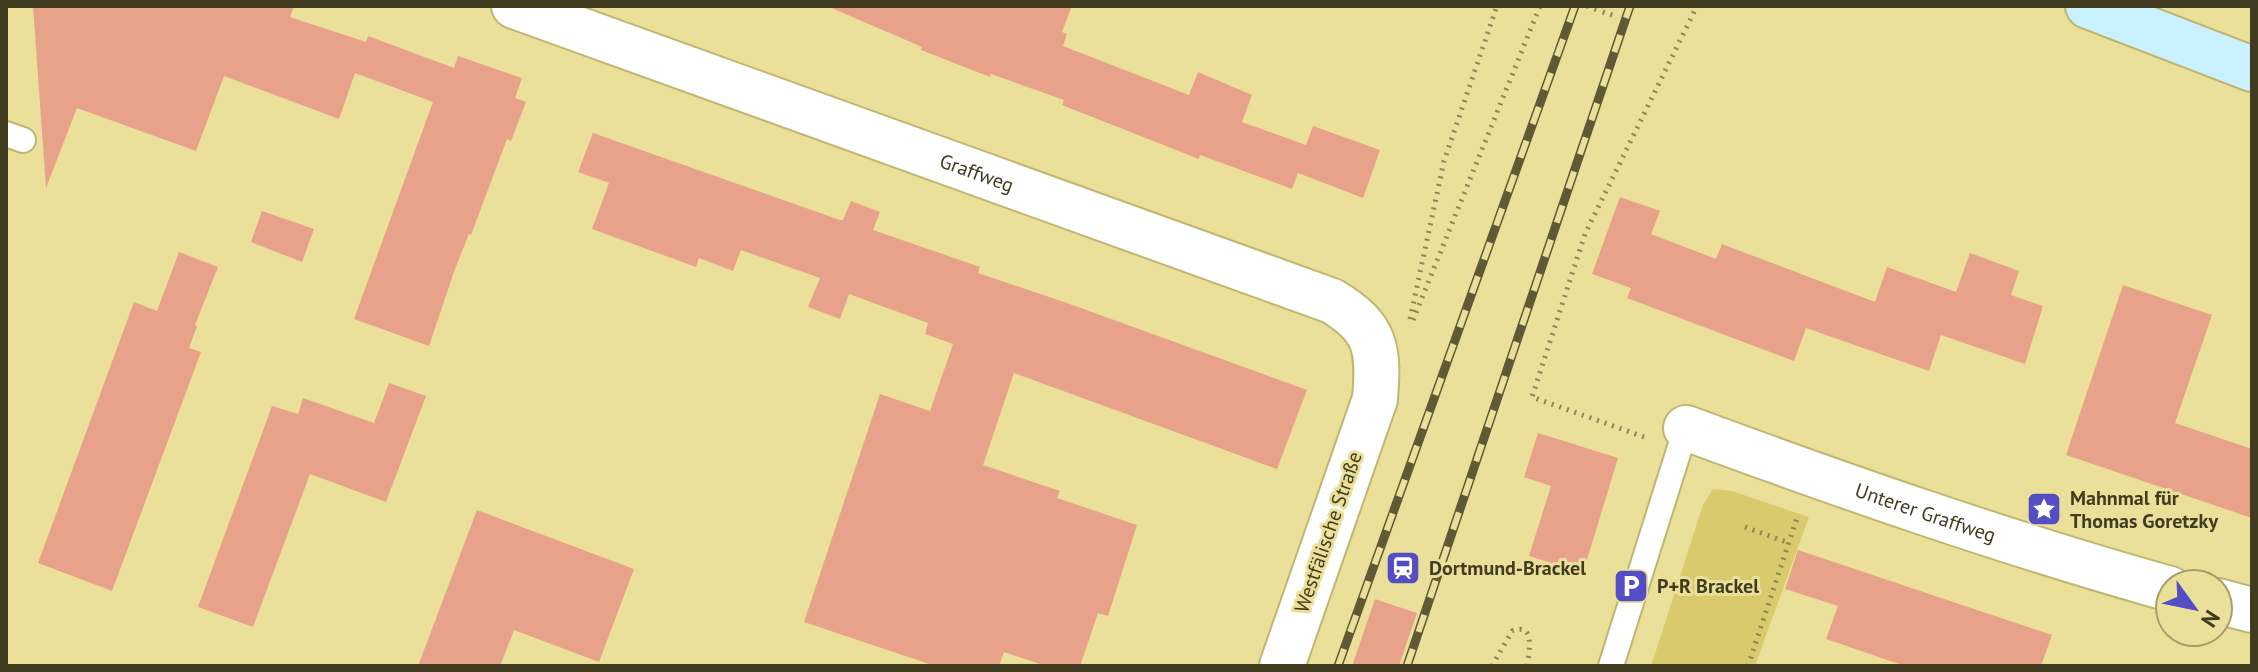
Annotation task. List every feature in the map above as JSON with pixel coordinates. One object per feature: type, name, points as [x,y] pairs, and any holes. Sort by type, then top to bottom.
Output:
[{"type":"main road","points":[[2088,6],[2252,69]]},
{"type":"street","name":"Graffweg","points":[[514,6],[1332,301],[1354,314],[1370,335],[1377,365],[1375,399]]},
{"type":"street","name":"Westfälische Straße","points":[[1282,666],[1375,399]]},
{"type":"street","name":"Unterer Graffweg","points":[[1682,439],[1866,494],[2050,555],[2154,584]]},
{"type":"lane","points":[[1611,666],[1682,439]]},
{"type":"path","points":[[1497,6],[1444,161],[1407,332],[1540,6]]},
{"type":"path","points":[[1587,6],[1600,8],[1615,16]]},
{"type":"path","points":[[1682,439],[1532,397],[1585,234],[1697,6]]},
{"type":"path","points":[[1748,666],[1799,514]]},
{"type":"path","points":[[1745,527],[1789,543]]},
{"type":"path","points":[[1492,666],[1512,631],[1518,628],[1525,629],[1529,634],[1527,666]]},
{"type":"shaded area","points":[[1713,489],[1732,491],[1809,517],[1755,666],[1651,666],[1703,505]]},
{"type":"building","points":[[33,6],[294,6],[290,17],[366,42],[368,36],[454,68],[458,56],[522,78],[515,98],[526,102],[511,141],[507,139],[455,269],[429,346],[354,319],[433,102],[355,73],[339,119],[224,76],[196,151],[77,108],[46,188]]},
{"type":"building","points":[[827,6],[1072,6],[1062,32],[1067,34],[1063,46],[1189,95],[1198,72],[1252,95],[1242,122],[1306,145],[1313,126],[1380,150],[1363,198],[1298,173],[1292,189],[1200,155],[1199,159],[1062,105],[1064,100],[991,74],[990,77],[921,50],[922,47]]},
{"type":"building","points":[[593,133],[840,220],[843,220],[851,201],[880,212],[873,230],[980,267],[978,273],[1307,390],[1277,469],[1014,373],[983,465],[1060,491],[1057,498],[1137,525],[1108,616],[1098,613],[1080,666],[1046,666],[1004,652],[999,666],[935,666],[804,622],[880,394],[930,411],[953,344],[925,334],[928,323],[849,294],[840,319],[808,307],[820,278],[741,250],[733,271],[699,258],[696,267],[592,229],[609,183],[578,172]]},
{"type":"building","points":[[1620,197],[1660,211],[1651,234],[1716,259],[1722,244],[1875,302],[1887,267],[1956,292],[1970,253],[2019,271],[2011,295],[2043,306],[2025,364],[1941,335],[1929,371],[1806,328],[1794,361],[1627,298],[1631,288],[1592,274]]},
{"type":"building","points":[[262,211],[314,229],[302,262],[251,242]]},
{"type":"building","points":[[179,252],[218,267],[189,348],[201,352],[112,591],[38,563],[134,302],[157,311]]},
{"type":"building","points":[[2123,285],[2212,315],[2175,423],[2252,449],[2252,518],[2066,455]]},
{"type":"building","points":[[389,383],[426,396],[386,502],[310,474],[253,627],[198,607],[272,406],[298,414],[303,398],[374,423]]},
{"type":"building","points":[[1538,433],[1618,458],[1583,573],[1529,556],[1551,486],[1524,477]]},
{"type":"building","points":[[477,510],[634,569],[599,662],[514,630],[500,666],[418,666]]},
{"type":"building","points":[[1798,550],[2052,635],[2041,666],[1905,666],[1826,639],[1838,606],[1785,589]]},
{"type":"building","points":[[1375,599],[1417,613],[1399,666],[1352,666]]},
{"type":"railway","points":[[1338,666],[1575,6]]},
{"type":"railway","points":[[1407,666],[1630,6]]},
{"type":"place","name":"Mahnmal für Thomas Goretzky","points":[[2044,509]]},
{"type":"place","name":"Dortmund-Brackel","points":[[1403,568]]},
{"type":"place","name":"P+R Brackel","points":[[1631,586]]}]
